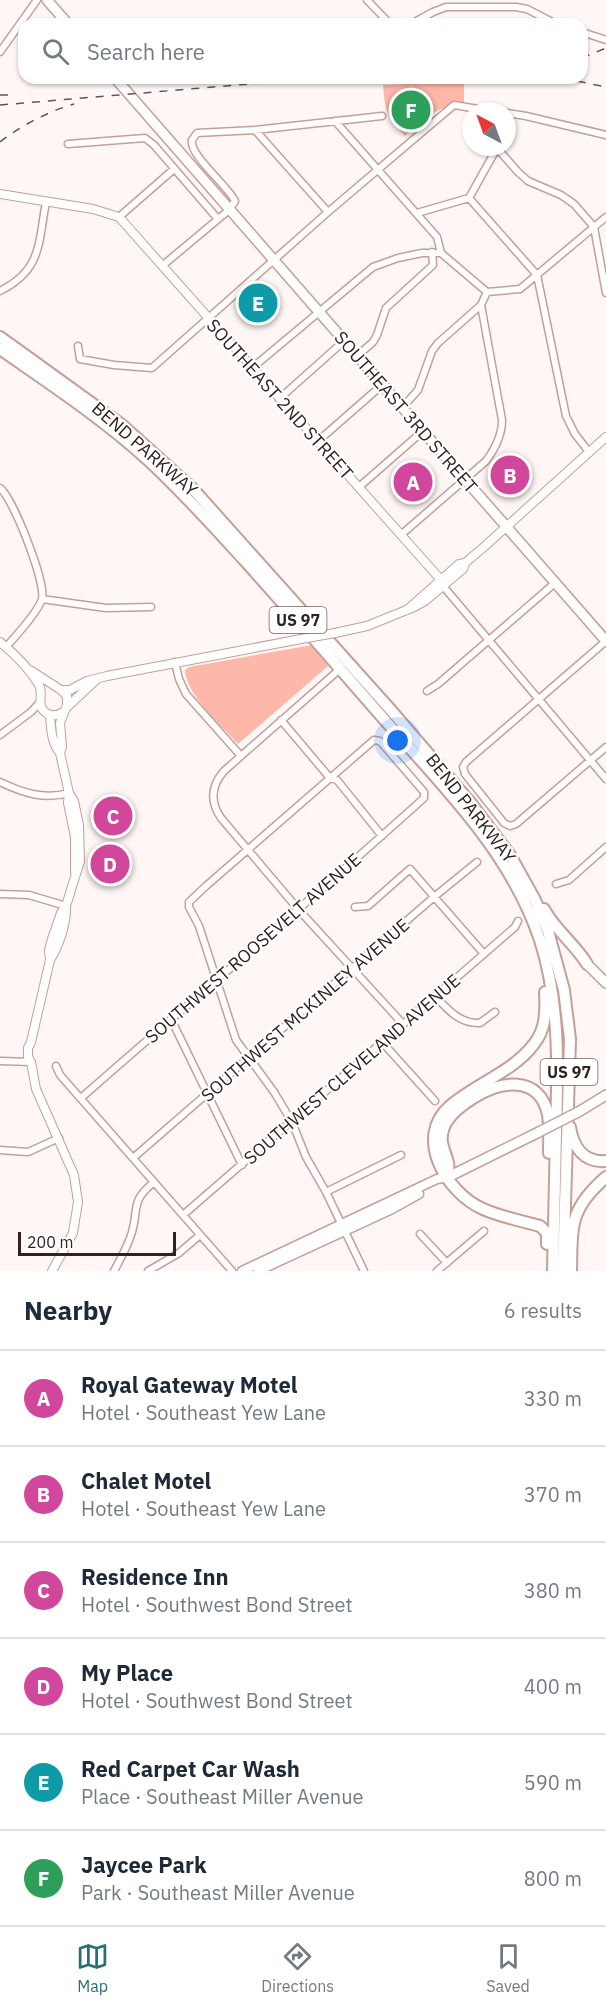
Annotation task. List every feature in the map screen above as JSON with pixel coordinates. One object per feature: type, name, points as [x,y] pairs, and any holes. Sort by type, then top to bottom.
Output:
[{"type":"highway","name":"BEND PARKWAY","points":[[0,337],[122,425],[199,495],[320,629],[470,802],[506,848],[526,881],[548,931],[564,990],[570,1039],[563,1271]]},
{"type":"highway","name":"BEND PARKWAY","points":[[0,349],[96,417],[154,465],[208,520],[453,798],[497,855],[521,895],[540,941],[553,999],[558,1077],[552,1271]]},
{"type":"highway","points":[[526,881],[553,923],[581,953],[587,964]]},
{"type":"highway","points":[[540,941],[546,1010],[542,1030],[535,1043],[525,1054],[450,1106],[439,1118],[433,1143],[440,1167],[455,1188],[473,1203],[483,1209],[540,1226],[547,1233]]},
{"type":"highway","points":[[448,1177],[448,1163],[442,1146],[442,1135],[444,1125],[454,1112],[477,1095],[495,1086],[507,1083],[519,1084],[530,1089],[541,1100],[548,1116],[546,1271]]},
{"type":"highway","points":[[567,1104],[572,1136],[577,1148],[592,1161],[606,1161]]},
{"type":"highway","points":[[571,1271],[574,1219],[584,1199],[606,1177]]},
{"type":"main road","points":[[47,0],[63,18]]},
{"type":"main road","name":"SOUTHEAST 3RD STREET","points":[[120,84],[606,641]]},
{"type":"main road","points":[[587,964],[606,983]]},
{"type":"main road","points":[[258,1271],[437,1179],[448,1177],[539,1132],[606,1095]]},
{"type":"main road","points":[[242,1271],[343,1228]]},
{"type":"street","points":[[24,18],[37,0]]},
{"type":"street","points":[[367,0],[383,18]]},
{"type":"street","points":[[422,18],[446,7],[516,7],[527,9],[544,18]]},
{"type":"street","points":[[0,51],[18,26]]},
{"type":"street","points":[[588,34],[606,40]]},
{"type":"street","points":[[78,346],[80,359],[152,368],[327,212],[454,105],[462,107]]},
{"type":"street","points":[[516,114],[606,135]]},
{"type":"street","points":[[162,266],[229,210],[235,201],[227,188],[193,150],[191,145],[194,135],[382,116]]},
{"type":"street","points":[[335,121],[437,237],[441,253]]},
{"type":"street","points":[[255,130],[327,212]]},
{"type":"street","points":[[68,144],[145,138],[217,218]]},
{"type":"street","points":[[417,213],[468,198],[492,156]]},
{"type":"street","points":[[505,156],[528,181],[561,195],[574,204],[594,227],[606,293]]},
{"type":"street","points":[[0,194],[93,208],[119,217],[174,168]]},
{"type":"street","points":[[468,198],[537,275],[566,416],[575,434],[589,452]]},
{"type":"street","points":[[0,291],[23,277],[33,262],[46,202]]},
{"type":"street","name":"SOUTHEAST 2ND STREET","points":[[119,217],[317,442],[402,534],[606,779]]},
{"type":"street","points":[[252,368],[373,267],[398,258],[432,252],[441,253],[487,292],[520,289],[606,217]]},
{"type":"street","points":[[357,356],[373,342],[386,308],[433,265],[432,252]]},
{"type":"street","points":[[402,408],[418,390],[432,351],[481,305],[487,292]]},
{"type":"street","points":[[402,534],[486,461],[494,451],[502,426],[481,305]]},
{"type":"street","points":[[279,399],[344,341]]},
{"type":"street","points":[[317,442],[382,385]]},
{"type":"street","points":[[359,487],[423,431]]},
{"type":"street","points":[[0,735],[31,712],[47,689],[70,690],[87,681],[107,676],[367,626],[410,608],[442,583],[459,564],[465,563],[606,437]]},
{"type":"street","points":[[0,488],[9,498],[37,565],[42,586],[42,599],[28,621],[3,645],[30,670],[59,689],[68,700],[60,723],[62,747],[60,753]]},
{"type":"street","points":[[427,691],[555,583]]},
{"type":"street","points":[[42,599],[106,608],[151,607]]},
{"type":"street","points":[[606,641],[463,767],[465,774],[504,823],[510,826],[516,824],[606,747]]},
{"type":"street","points":[[175,662],[180,682],[188,696],[241,756]]},
{"type":"street","points":[[340,669],[220,777],[213,789],[213,799],[221,818],[298,909],[403,1024]]},
{"type":"street","points":[[30,670],[39,685],[40,699],[60,753],[81,837],[81,861],[75,872],[66,906],[66,915],[55,952],[50,960],[31,1042],[34,1053],[31,1062],[36,1089],[59,1138],[78,1190],[78,1213],[73,1233],[52,1271]]},
{"type":"street","points":[[17,722],[47,714],[54,716],[64,710],[96,680]]},
{"type":"street","points":[[281,720],[330,778],[337,780],[382,836]]},
{"type":"street","name":"SOUTHWEST ROOSEVELT AVENUE","points":[[81,1098],[424,798],[424,792],[380,741],[374,740],[330,778]]},
{"type":"street","points":[[330,778],[189,902],[189,907],[200,926],[236,1040],[250,1057],[292,1122],[306,1157],[326,1192],[364,1271]]},
{"type":"street","points":[[0,782],[27,794],[57,796],[69,793]]},
{"type":"street","points":[[556,884],[569,880],[606,847]]},
{"type":"street","name":"SOUTHWEST MCKINLEY AVENUE","points":[[133,1158],[477,862]]},
{"type":"street","points":[[355,907],[368,906],[410,869],[484,954]]},
{"type":"street","points":[[0,894],[42,898],[66,906]]},
{"type":"street","name":"SOUTHWEST CLEVELAND AVENUE","points":[[183,1215],[515,927],[518,921]]},
{"type":"street","points":[[435,996],[453,1014],[468,1022],[480,1023],[495,1012]]},
{"type":"street","points":[[171,1020],[242,1165]]},
{"type":"street","points":[[382,1042],[435,1101]]},
{"type":"street","points":[[0,1061],[31,1062]]},
{"type":"street","points":[[56,1066],[60,1075],[232,1271]]},
{"type":"street","points":[[0,1150],[28,1152],[59,1138]]},
{"type":"street","points":[[326,1192],[401,1155]]},
{"type":"street","points":[[114,1271],[130,1239],[138,1200],[154,1182]]},
{"type":"street","points":[[437,1271],[484,1230]]},
{"type":"street","points":[[148,1271],[178,1254],[200,1234]]},
{"type":"street","points":[[420,1234],[447,1263]]},
{"type":"shaded area","points":[[464,84],[462,105],[438,110],[405,136],[388,113],[383,85]]},
{"type":"shaded area","points":[[312,645],[328,666],[238,744],[198,699],[187,680],[185,670],[189,667]]},
{"type":"railway","points":[[588,56],[606,48]]},
{"type":"railway","points":[[588,83],[606,87]]},
{"type":"railway","points":[[0,105],[249,84]]},
{"type":"railway","points":[[0,95],[8,95]]},
{"type":"railway","points":[[0,142],[35,120],[74,104]]},
{"type":"place","name":"Jaycee Park","points":[[411,110]]},
{"type":"place","name":"Red Carpet Car Wash","points":[[258,303]]},
{"type":"place","name":"Chalet Motel","points":[[510,475]]},
{"type":"place","name":"Royal Gateway Motel","points":[[413,482]]},
{"type":"place","name":"Residence Inn","points":[[113,816]]},
{"type":"place","name":"My Place","points":[[110,864]]}]
